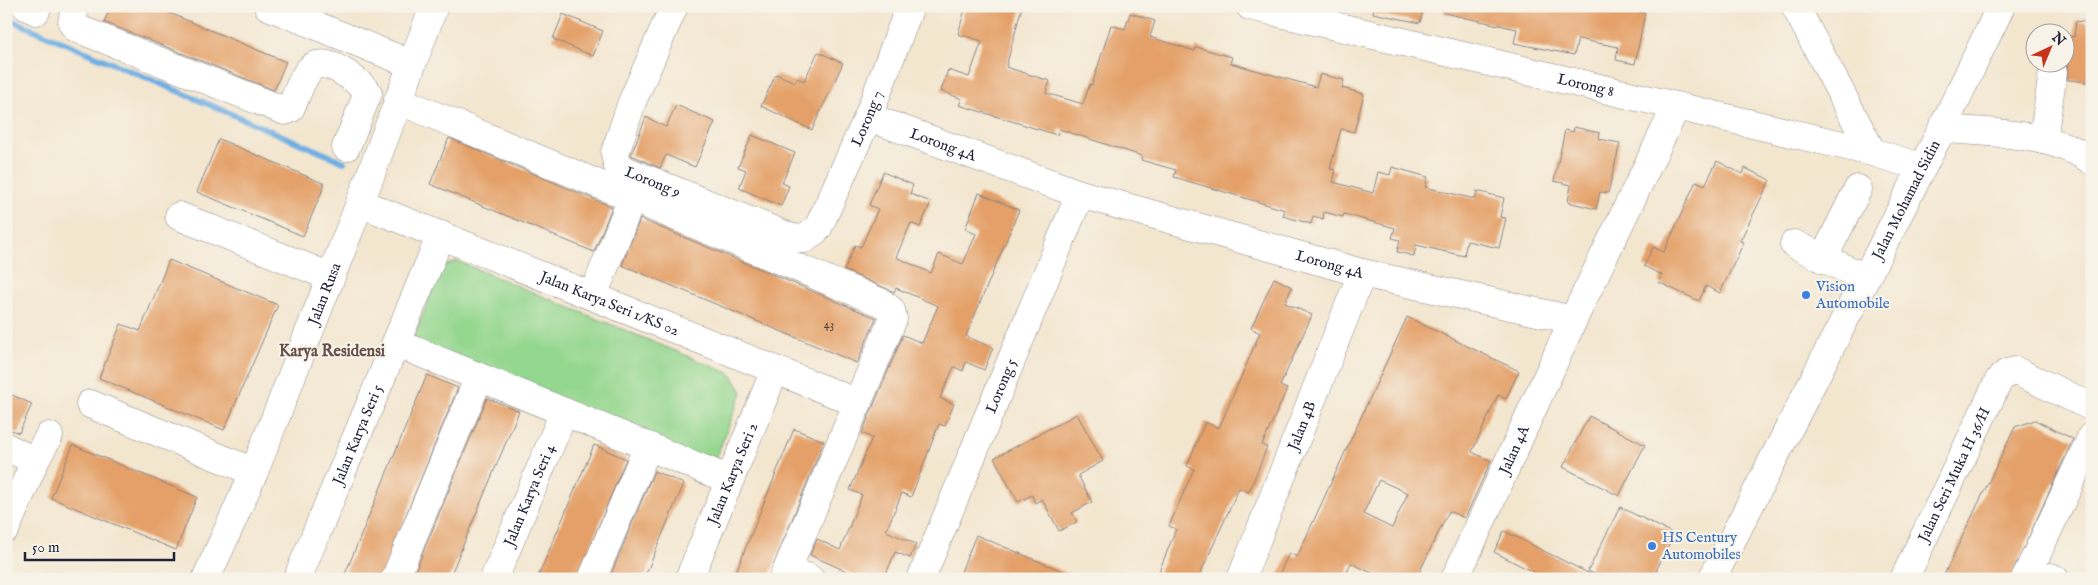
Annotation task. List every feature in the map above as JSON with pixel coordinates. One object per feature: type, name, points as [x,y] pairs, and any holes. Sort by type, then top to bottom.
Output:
[{"type":"street","points":[[75,6],[72,23],[76,28],[285,111],[290,109],[309,70],[316,64],[328,64],[359,82],[368,93],[346,147]]},
{"type":"street","points":[[268,6],[411,64]]},
{"type":"street","name":"Jalan Rusa","points":[[206,579],[254,472],[360,203],[434,6]]},
{"type":"street","name":"Lorong 9","points":[[674,6],[632,102],[615,153],[617,164],[627,171],[792,238],[805,239],[818,228]]},
{"type":"street","name":"Lorong 7","points":[[818,228],[868,117],[910,6]]},
{"type":"street","name":"Lorong 8","points":[[1250,6],[1872,152],[1921,167]]},
{"type":"street","points":[[1795,6],[1872,152]]},
{"type":"street","name":"Jalan Mohamad Sidin","points":[[1712,579],[1942,129],[2001,6]]},
{"type":"street","points":[[2043,140],[2053,72]]},
{"type":"street","points":[[1574,320],[1676,107]]},
{"type":"street","points":[[362,109],[394,110],[632,198],[882,303],[891,310],[893,319],[858,403],[800,578]]},
{"type":"street","name":"Lorong 4A","points":[[868,117],[1080,194],[1362,273],[1574,320]]},
{"type":"street","points":[[1942,129],[2043,140],[2079,151],[2092,161]]},
{"type":"street","points":[[1824,259],[1858,189]]},
{"type":"street","name":"Lorong 5","points":[[921,579],[1080,194]]},
{"type":"street","points":[[593,296],[632,198]]},
{"type":"street","name":"Jalan Karya Seri 1/KS 02","points":[[360,203],[858,403]]},
{"type":"street","points":[[179,216],[331,277]]},
{"type":"street","name":"Jalan Karya Seri 5","points":[[300,579],[300,572],[441,235]]},
{"type":"street","points":[[1794,244],[1865,278]]},
{"type":"street","name":"Jalan 4B","points":[[1241,579],[1362,273]]},
{"type":"street","name":"Jalan 4A","points":[[1455,579],[1574,320]]},
{"type":"street","points":[[396,343],[730,480]]},
{"type":"street","name":"Jalan Karya Seri 2","points":[[689,579],[775,370]]},
{"type":"street","name":"Jalan Seri Muka H 36/H","points":[[1904,579],[1999,380],[2007,373],[2016,372],[2092,407]]},
{"type":"street","points":[[395,579],[479,377]]},
{"type":"street","points":[[90,404],[254,472]]},
{"type":"street","name":"Jalan Karya Seri 4","points":[[494,579],[564,412]]},
{"type":"street","points":[[6,528],[48,436]]},
{"type":"street","points":[[2044,578],[2092,436]]},
{"type":"street","points":[[592,579],[648,446]]},
{"type":"street","points":[[6,447],[35,461]]},
{"type":"green space","points":[[457,261],[731,374],[742,392],[712,468],[412,342],[441,268]]},
{"type":"building","points":[[111,6],[153,6],[286,62],[274,90],[104,22]]},
{"type":"building","points":[[966,6],[1022,6],[1006,67],[1050,81],[1046,93],[1083,104],[1090,84],[1092,85],[1111,25],[1125,29],[1130,13],[1155,21],[1150,37],[1195,51],[1196,47],[1232,57],[1230,63],[1316,87],[1320,74],[1344,80],[1342,88],[1364,94],[1354,132],[1341,129],[1330,169],[1336,170],[1333,182],[1373,193],[1378,172],[1390,175],[1392,167],[1428,177],[1425,187],[1475,199],[1477,191],[1504,198],[1500,217],[1506,218],[1499,248],[1467,241],[1464,256],[1416,245],[1414,256],[1397,252],[1400,240],[1392,238],[1395,228],[1344,214],[1343,217],[1324,212],[1323,219],[1313,216],[1311,224],[1283,216],[1285,210],[1174,177],[1176,170],[1141,160],[1142,156],[1059,129],[1057,135],[959,105],[962,99],[941,91],[948,70],[969,77],[982,41],[958,34]]},
{"type":"building","points":[[1374,6],[1424,6],[1420,23],[1373,13]]},
{"type":"building","points":[[1445,6],[1591,6],[1615,11],[1616,6],[1645,13],[1635,64],[1616,60],[1618,47],[1578,39],[1574,55],[1514,43],[1517,29],[1444,13]]},
{"type":"building","points":[[563,14],[603,31],[593,56],[553,39]]},
{"type":"building","points":[[2076,22],[2092,23],[2092,65],[2090,65],[2088,82],[2068,80],[2068,72],[2076,72]]},
{"type":"building","points":[[818,52],[843,63],[812,130],[761,106],[776,74],[795,82],[797,78],[804,81]]},
{"type":"building","points":[[676,105],[715,122],[695,167],[666,155],[660,168],[631,155],[646,117],[666,127]]},
{"type":"building","points":[[1574,127],[1600,133],[1599,139],[1620,143],[1608,193],[1600,192],[1596,209],[1568,202],[1571,185],[1554,181],[1565,130],[1573,132]]},
{"type":"building","points":[[752,135],[795,153],[782,183],[789,186],[781,206],[739,188],[746,170],[738,167]]},
{"type":"building","points":[[449,138],[612,207],[594,252],[430,184]]},
{"type":"building","points":[[219,139],[325,184],[303,236],[197,192]]},
{"type":"building","points":[[1717,161],[1742,174],[1745,168],[1770,180],[1740,241],[1744,242],[1720,293],[1706,286],[1699,301],[1658,282],[1662,275],[1644,266],[1653,247],[1664,252],[1696,181],[1705,185]]},
{"type":"building","points":[[883,172],[913,185],[910,194],[931,202],[920,227],[911,223],[896,257],[931,273],[939,254],[963,264],[976,234],[965,229],[979,193],[1019,210],[966,336],[993,348],[984,370],[966,362],[963,371],[954,367],[940,398],[954,404],[945,426],[939,424],[911,497],[902,493],[886,531],[916,544],[910,558],[895,552],[884,579],[864,579],[810,555],[817,539],[840,550],[862,495],[850,490],[872,438],[862,433],[903,335],[922,343],[938,306],[896,288],[894,292],[844,270],[855,245],[861,247],[878,209],[869,205]]},
{"type":"building","points":[[640,219],[876,318],[857,363],[622,265]]},
{"type":"building","points":[[169,260],[278,305],[224,430],[99,378],[121,324],[140,331]]},
{"type":"building","points":[[1274,278],[1292,287],[1285,303],[1312,315],[1280,386],[1287,389],[1262,445],[1267,447],[1249,492],[1239,488],[1198,579],[1156,579],[1176,529],[1169,526],[1194,469],[1187,466],[1205,422],[1219,428],[1260,333],[1251,328]]},
{"type":"building","points":[[1407,317],[1519,371],[1506,399],[1498,395],[1472,452],[1491,461],[1465,518],[1449,511],[1416,579],[1384,579],[1351,563],[1344,579],[1277,579],[1289,553],[1297,557]],"holes":[[[1379,480],[1408,493],[1392,528],[1363,514]]]},
{"type":"building","points":[[427,375],[458,388],[380,579],[343,579]]},
{"type":"building","points":[[10,394],[32,404],[19,433],[6,428],[6,404]]},
{"type":"building","points":[[487,398],[519,411],[449,579],[412,579]]},
{"type":"building","points":[[1077,414],[1103,461],[1078,475],[1092,502],[1072,513],[1077,522],[1059,531],[1042,499],[1035,503],[1032,495],[1018,502],[994,458]]},
{"type":"building","points":[[1589,416],[1645,445],[1619,496],[1563,467]]},
{"type":"building","points":[[2035,420],[2073,439],[2010,579],[1942,579],[2015,427]]},
{"type":"building","points":[[794,429],[824,441],[768,579],[733,579]]},
{"type":"building","points":[[73,445],[197,497],[176,550],[51,498]]},
{"type":"building","points":[[594,445],[626,459],[577,579],[537,579]]},
{"type":"building","points":[[654,471],[684,484],[644,579],[609,579]]},
{"type":"building","points":[[1620,507],[1674,534],[1652,579],[1604,579],[1588,571]]},
{"type":"building","points":[[1504,531],[1600,579],[1547,579],[1494,552]]},
{"type":"building","points":[[976,535],[1081,579],[958,579]]},
{"type":"waterway","points":[[6,18],[344,162]]},
{"type":"place","name":"Vision Automobile","points":[[1806,295]]},
{"type":"place","name":"HS Century Automobiles","points":[[1652,546]]},
{"type":"district","name":"Karya Residensi","points":[[332,352]]}]
